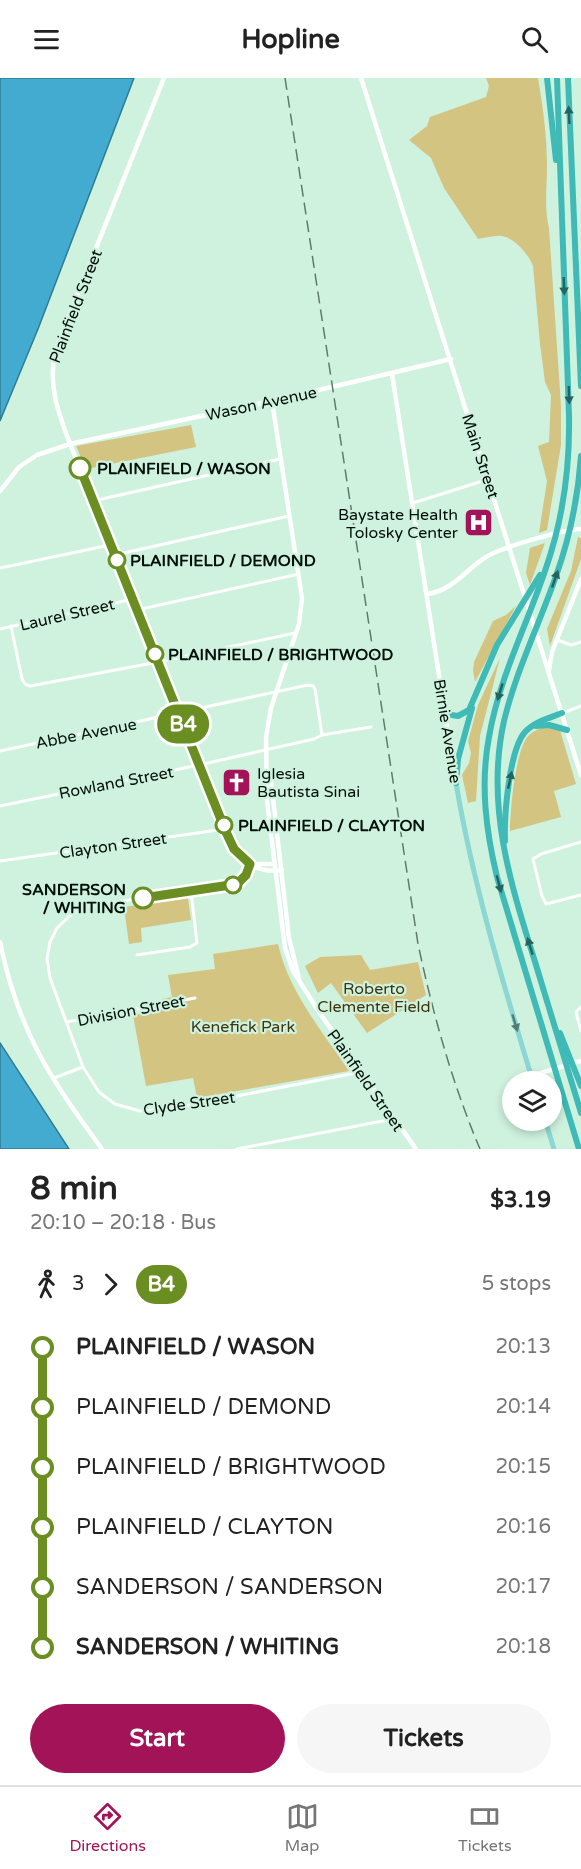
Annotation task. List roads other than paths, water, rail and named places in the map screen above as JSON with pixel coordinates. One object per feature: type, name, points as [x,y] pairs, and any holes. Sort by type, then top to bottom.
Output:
[{"type":"highway","points":[[547,78],[563,235]]},
{"type":"highway","points":[[557,78],[570,431],[568,469],[560,518],[549,559],[535,589],[504,676],[492,721],[486,760],[485,808],[497,877],[579,1149]]},
{"type":"highway","points":[[568,78],[581,386]]},
{"type":"highway","points":[[575,237],[581,294]]},
{"type":"highway","points":[[581,456],[566,546],[508,707],[499,753],[498,807],[506,860],[581,1113]]},
{"type":"highway","points":[[445,714],[458,716],[471,706],[497,645],[535,589]]},
{"type":"highway","points":[[456,783],[460,751],[481,681]]},
{"type":"highway","points":[[506,860],[507,792],[519,743],[523,734],[532,726],[562,713]]},
{"type":"highway","points":[[532,726],[549,724],[567,730]]},
{"type":"highway","points":[[547,1002],[581,1086]]},
{"type":"main road","name":"Birnie Avenue","points":[[456,783],[463,826],[490,934],[530,1071]]},
{"type":"main road","points":[[548,1131],[554,1149]]},
{"type":"street","name":"Plainfield Street","points":[[165,78],[55,351],[51,368],[53,396],[70,444],[225,829],[234,849],[250,864]]},
{"type":"street","name":"Main Street","points":[[360,78],[567,730],[578,758],[581,775]]},
{"type":"street","name":"Wason Avenue","points":[[0,490],[19,466],[37,456],[70,444],[272,401],[451,359]]},
{"type":"street","name":"Birnie Avenue","points":[[392,374],[456,783]]},
{"type":"street","points":[[250,864],[278,867],[267,749],[267,725],[302,610],[299,574],[272,401]]},
{"type":"street","points":[[93,501],[280,459]]},
{"type":"street","points":[[413,503],[489,479]]},
{"type":"street","points":[[115,555],[290,516]]},
{"type":"street","points":[[428,594],[445,589],[487,556],[561,532],[581,530]]},
{"type":"street","points":[[0,568],[111,544]]},
{"type":"street","points":[[137,610],[299,574]]},
{"type":"street","points":[[549,673],[557,640],[581,579]]},
{"type":"street","name":"Laurel Street","points":[[0,629],[133,599]]},
{"type":"street","points":[[11,626],[22,677],[28,686],[158,662],[297,632]]},
{"type":"street","points":[[557,640],[571,645],[581,642]]},
{"type":"street","name":"Abbe Avenue","points":[[0,751],[277,691],[314,686],[322,735]]},
{"type":"street","points":[[562,713],[581,706]]},
{"type":"street","name":"Rowland Street","points":[[0,806],[200,765],[322,735],[371,727]]},
{"type":"street","name":"Clayton Street","points":[[0,861],[225,829]]},
{"type":"street","points":[[581,842],[541,854],[533,859],[546,904],[581,895]]},
{"type":"street","name":"Clyde Street","points":[[250,864],[246,875],[237,884],[89,906],[75,911],[63,920],[51,938],[47,963],[49,976],[83,1067],[93,1085],[104,1097],[124,1108],[140,1112],[169,1109],[361,1072]]},
{"type":"street","name":"Plainfield Street","points":[[278,867],[299,979]]},
{"type":"street","name":"Plainfield Street","points":[[278,867],[282,934],[290,963],[361,1072],[416,1149]]},
{"type":"street","points":[[137,955],[190,947],[196,944],[197,933],[191,891]]},
{"type":"street","points":[[282,934],[289,933]]},
{"type":"street","points":[[0,942],[16,1007],[33,1044],[52,1079],[102,1149]]},
{"type":"street","name":"Division Street","points":[[66,1022],[195,998]]},
{"type":"street","points":[[581,1007],[576,1012],[581,1031]]},
{"type":"street","points":[[554,1071],[581,1061]]},
{"type":"street","points":[[52,1079],[83,1067]]},
{"type":"street","points":[[237,1149],[393,1119]]},
{"type":"water","points":[[0,78],[134,78],[38,329],[0,421]]},
{"type":"water","points":[[0,1043],[69,1149],[0,1149]]},
{"type":"railway","points":[[285,78],[418,944],[444,1048],[480,1149]]},
{"type":"place","name":"PLAINFIELD / WASON","points":[[80,468]]},
{"type":"place","name":"Baystate Health Tolosky Center","points":[[479,523]]},
{"type":"place","name":"PLAINFIELD / DEMOND","points":[[117,560]]},
{"type":"place","name":"PLAINFIELD / BRIGHTWOOD","points":[[155,654]]},
{"type":"place","name":"Iglesia Bautista Sinai","points":[[236,782]]},
{"type":"place","name":"PLAINFIELD / CLAYTON","points":[[224,825]]},
{"type":"place","name":"SANDERSON / WHITING","points":[[143,898]]},
{"type":"park label","name":"Roberto Clemente Field","points":[[374,997]]},
{"type":"park label","name":"Kenefick Park","points":[[243,1026]]}]
